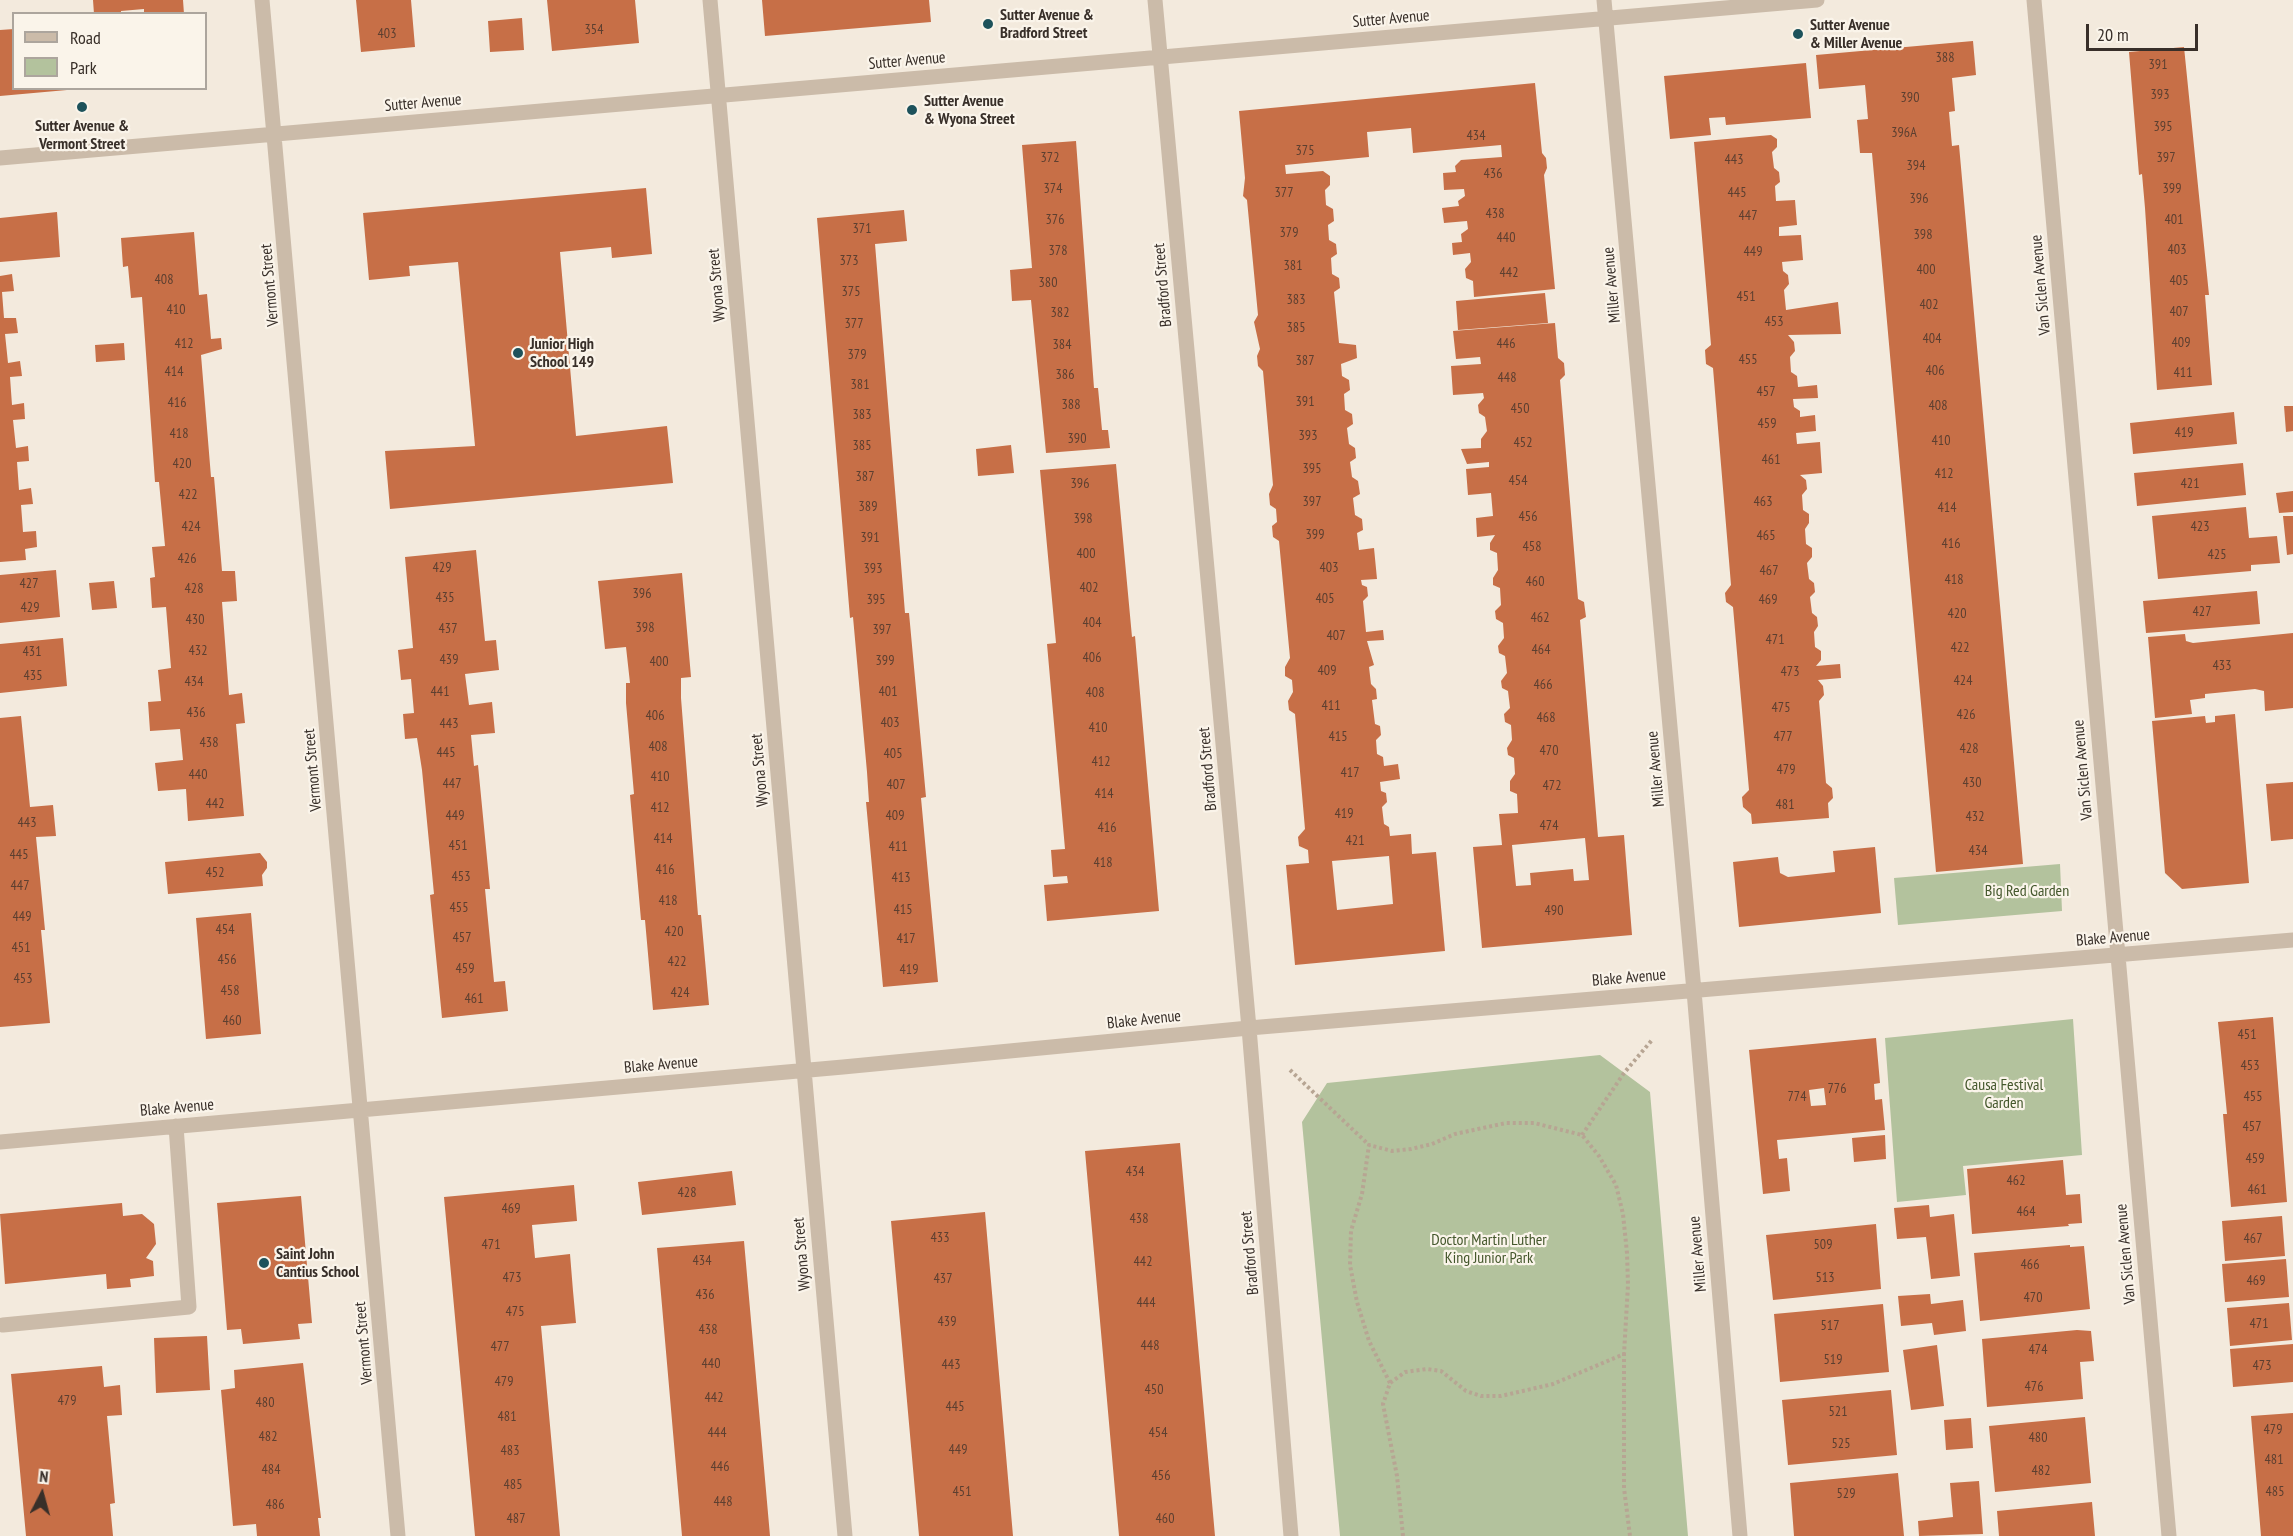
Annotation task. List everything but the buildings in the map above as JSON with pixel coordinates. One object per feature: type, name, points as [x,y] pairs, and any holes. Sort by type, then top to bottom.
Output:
[{"type":"street","name":"Vermont Street","points":[[262,0],[398,1536]]},
{"type":"street","name":"Wyona Street","points":[[710,0],[845,1536]]},
{"type":"street","name":"Bradford Street","points":[[1155,0],[1250,1028],[1291,1536]]},
{"type":"street","name":"Miller Avenue","points":[[1604,0],[1694,991],[1740,1536]]},
{"type":"street","name":"Sutter Avenue","points":[[0,158],[1816,0]]},
{"type":"street","name":"Van Siclen Avenue","points":[[2034,0],[2169,1536]]},
{"type":"street","name":"Blake Avenue","points":[[0,1142],[805,1071],[1250,1028],[2293,940]]},
{"type":"street","points":[[3,1325],[189,1307],[176,1126]]},
{"type":"path","points":[[1582,1135],[1624,1073],[1652,1040]]},
{"type":"path","points":[[1290,1070],[1369,1145],[1392,1151],[1411,1149],[1487,1125],[1520,1122],[1554,1126],[1582,1135],[1599,1156],[1616,1185],[1623,1214],[1628,1285],[1624,1354],[1624,1488],[1630,1536]]},
{"type":"path","points":[[1369,1145],[1362,1194],[1351,1232],[1350,1265],[1357,1302],[1369,1341],[1390,1383]]},
{"type":"path","points":[[1403,1536],[1397,1476],[1383,1404],[1390,1383],[1405,1372],[1427,1369],[1441,1371],[1466,1391],[1481,1396],[1501,1396],[1553,1384],[1624,1354]]},
{"type":"green space","name":"Big Red Garden","points":[[2060,864],[2062,911],[1898,925],[1894,878]]},
{"type":"green space","name":"Causa Festival Garden","points":[[2073,1019],[2082,1155],[1963,1166],[1966,1195],[1897,1202],[1885,1038]]},
{"type":"green space","name":"Doctor Martin Luther King Junior Park","points":[[1600,1055],[1650,1092],[1688,1536],[1340,1536],[1302,1122],[1327,1083]]},
{"type":"place","name":"Sutter Avenue & Bradford Street","points":[[988,24]]},
{"type":"place","name":"Sutter Avenue & Miller Avenue","points":[[1798,34]]},
{"type":"place","name":"Sutter Avenue & Vermont Street","points":[[82,107]]},
{"type":"place","name":"Sutter Avenue & Wyona Street","points":[[912,110]]},
{"type":"place","name":"Junior High School 149","points":[[518,353]]},
{"type":"place","name":"Saint John Cantius School","points":[[264,1263]]}]
